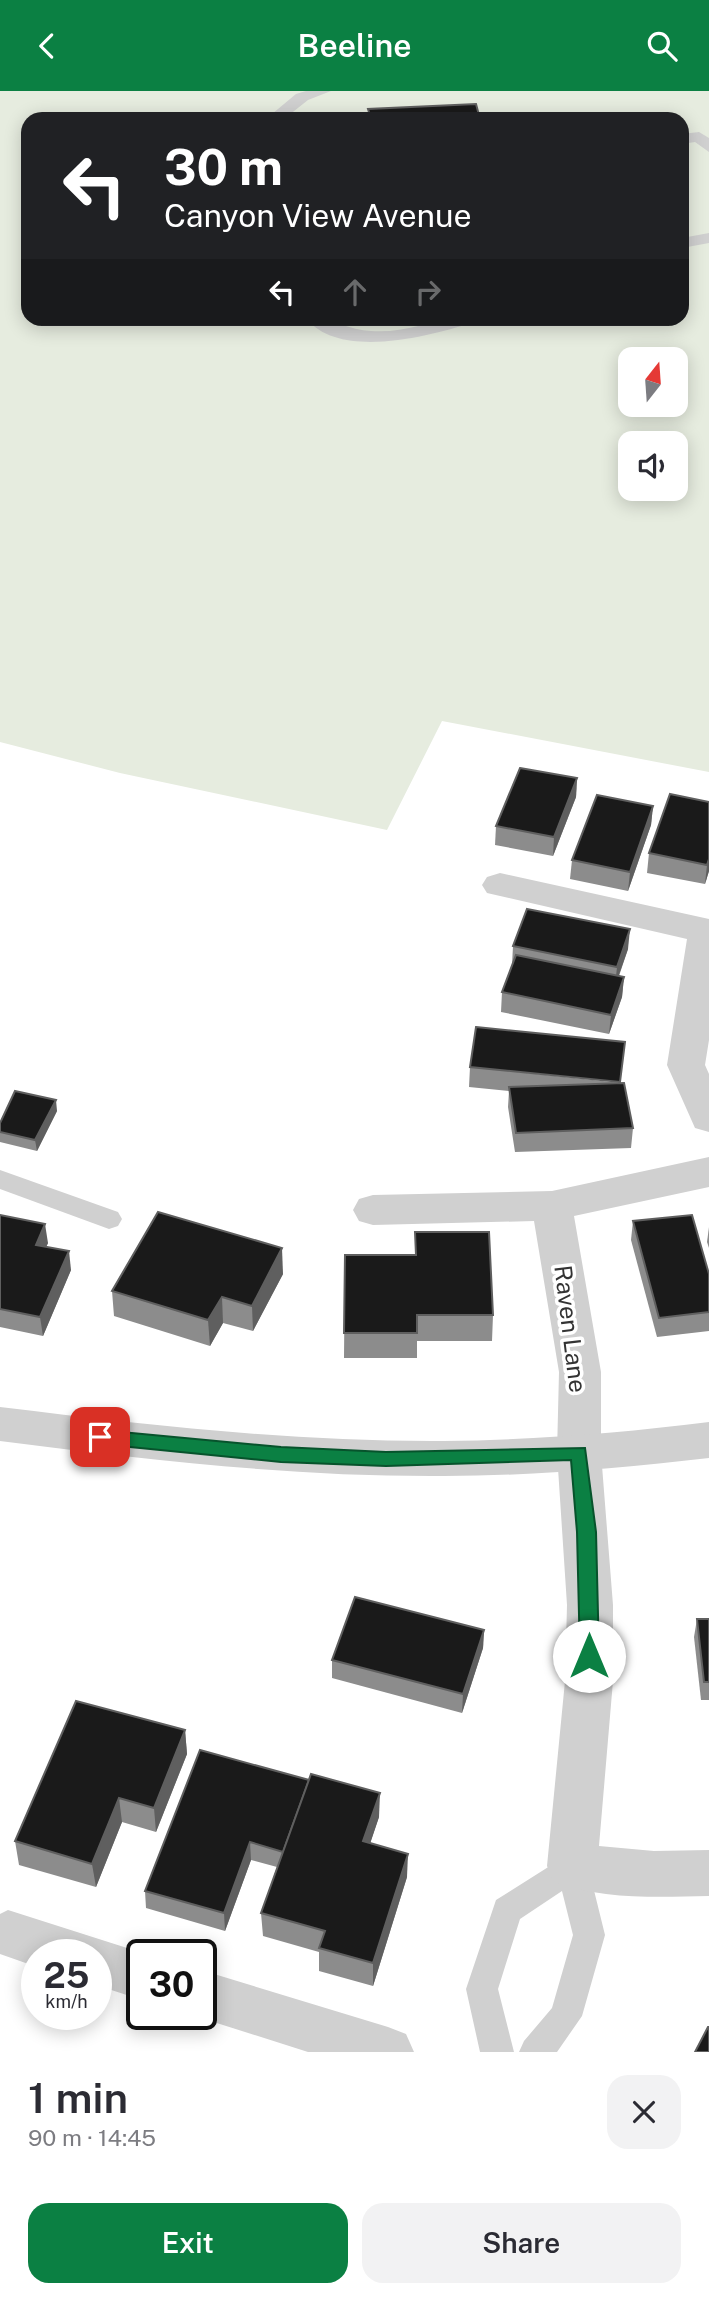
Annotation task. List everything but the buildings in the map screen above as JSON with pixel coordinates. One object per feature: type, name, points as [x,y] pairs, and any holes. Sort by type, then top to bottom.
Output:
[{"type":"street","points":[[500,885],[708,931],[686,1065],[709,1118]]},
{"type":"street","points":[[373,1210],[552,1206],[709,1172]]},
{"type":"street","name":"Raven Lane","points":[[552,1206],[580,1372],[579,1453],[588,1557],[589,1681],[572,1866]]},
{"type":"street","points":[[0,1424],[125,1440],[281,1455],[386,1459],[579,1453],[709,1440]]},
{"type":"street","points":[[572,1866],[654,1874],[709,1873]]},
{"type":"street","points":[[8,1934],[24,1939]]},
{"type":"street","points":[[217,1999],[388,2052]]},
{"type":"lane","points":[[283,112],[302,97],[323,91]]},
{"type":"lane","points":[[689,138],[699,137],[709,147]]},
{"type":"lane","points":[[689,242],[709,238]]},
{"type":"lane","points":[[333,326],[347,332],[382,338],[407,336],[441,326]]},
{"type":"lane","points":[[0,1179],[108,1219]]},
{"type":"lane","points":[[496,2052],[482,1989],[507,1910],[572,1866],[589,1935],[566,2016],[536,2052]]},
{"type":"shaded area","points":[[0,91],[709,91],[709,772],[442,721],[387,830],[120,773],[0,742]]},
{"type":"route","points":[[100,1437],[281,1455],[386,1459],[579,1453],[590,1605],[589,1656]]}]
